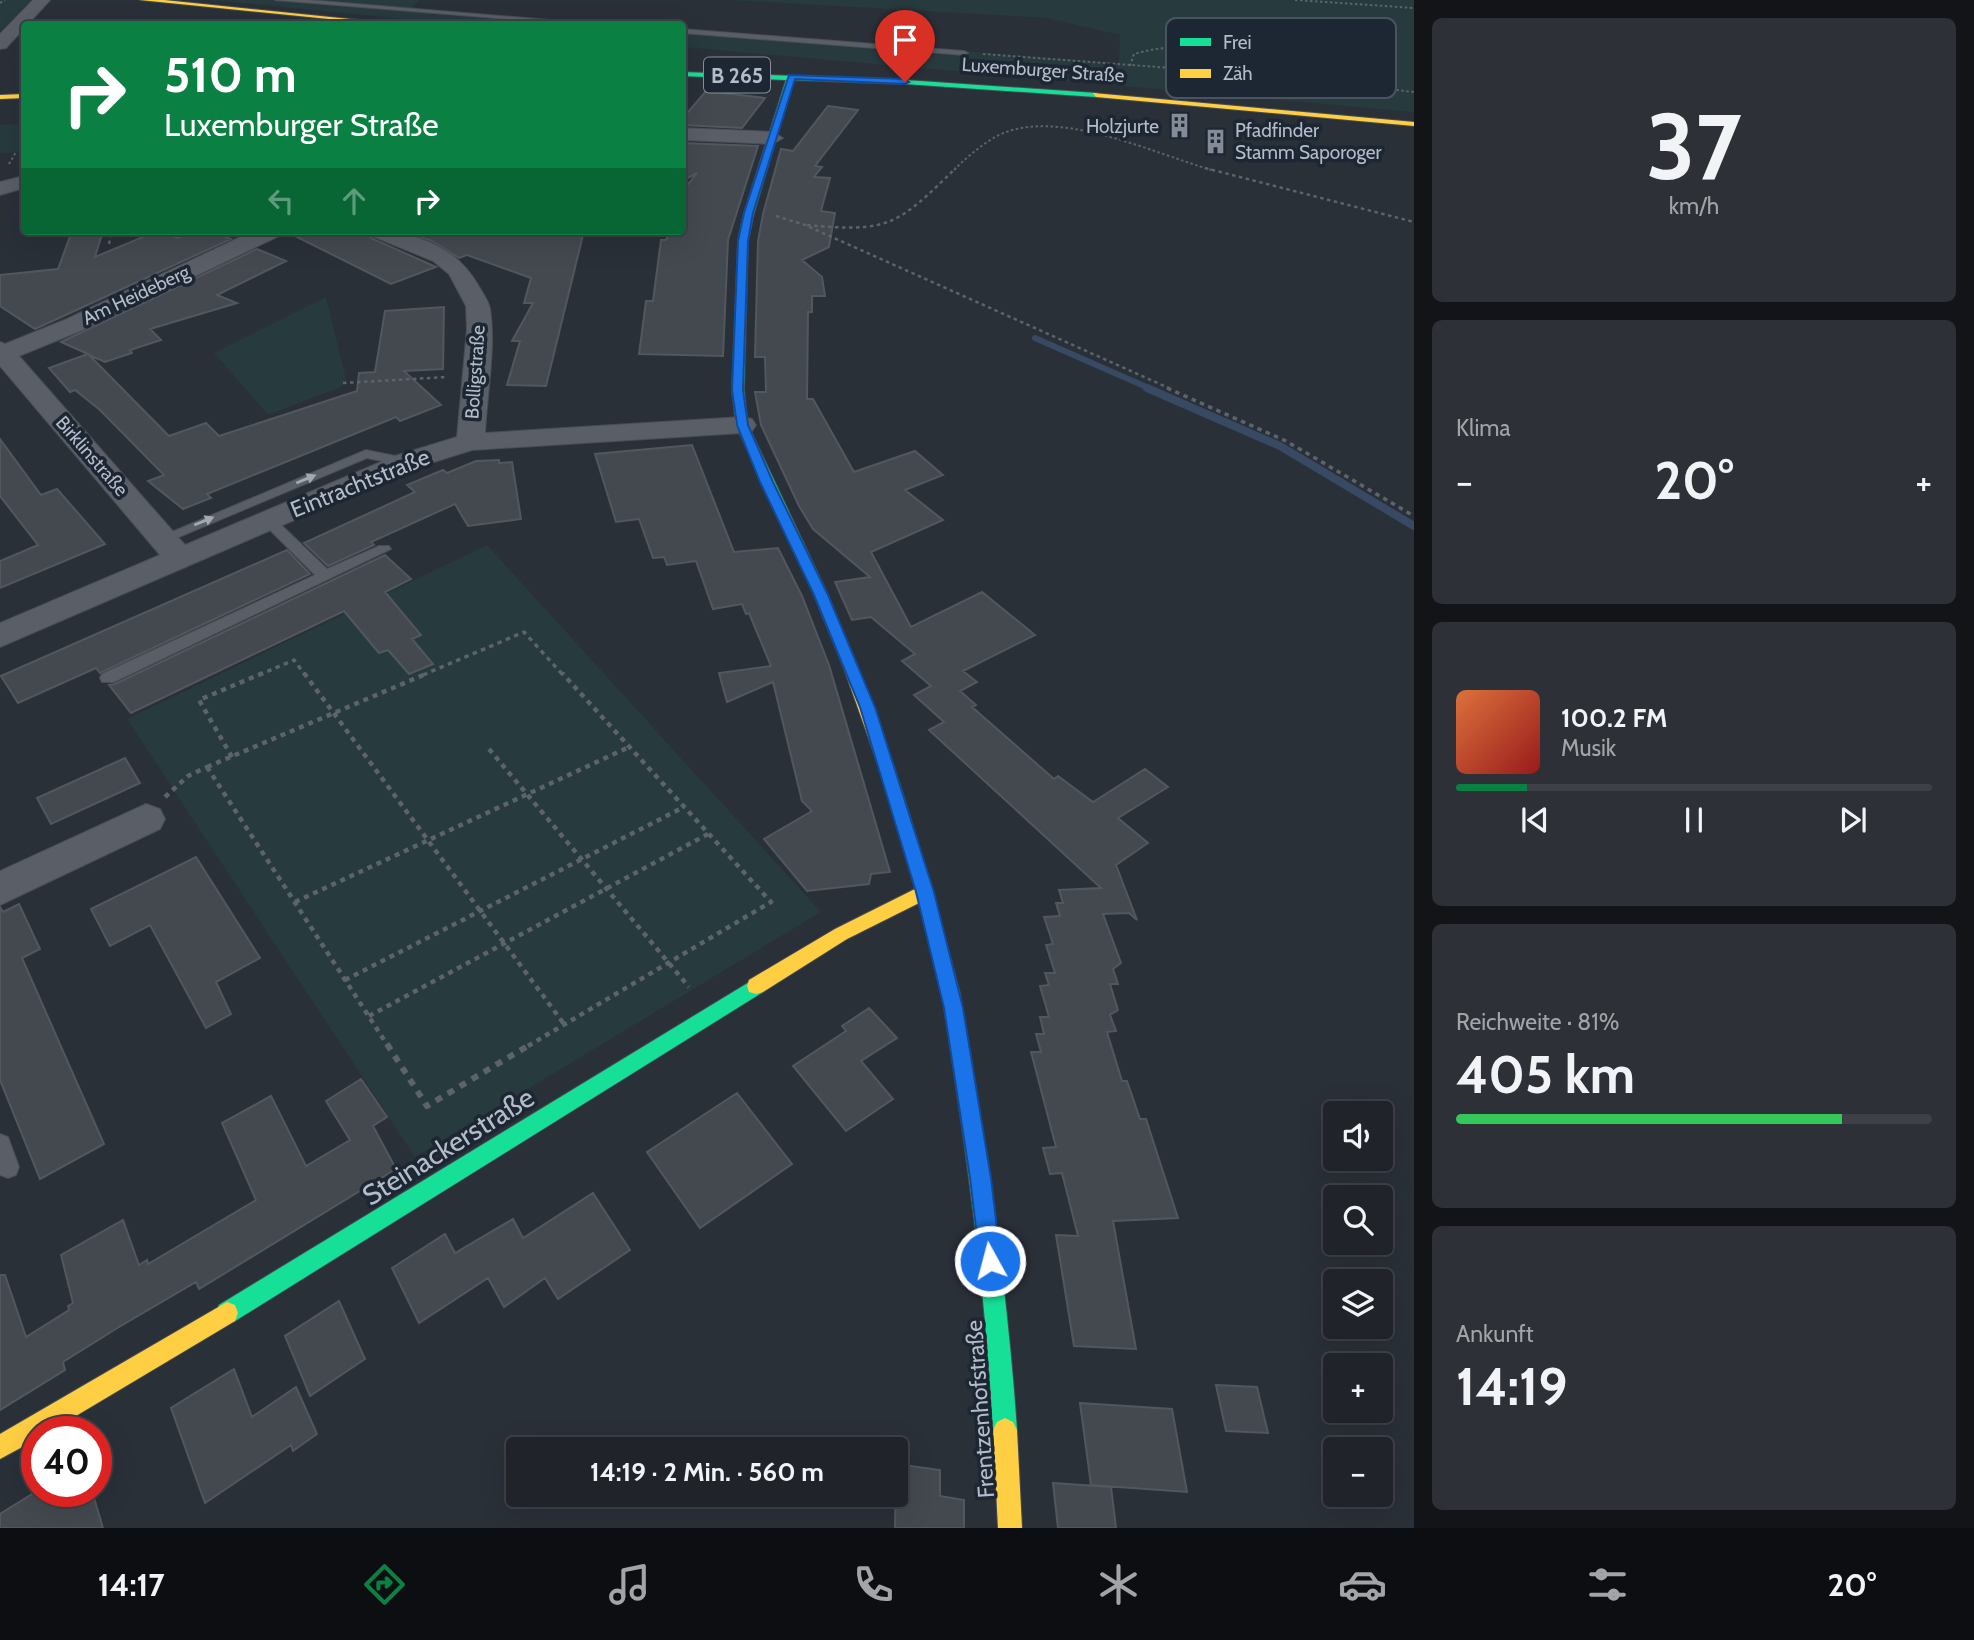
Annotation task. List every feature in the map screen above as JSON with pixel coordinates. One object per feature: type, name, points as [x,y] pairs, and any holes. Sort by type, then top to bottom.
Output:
[{"type":"street","points":[[22,21],[42,0]]},
{"type":"street","points":[[143,0],[188,2],[368,21]]},
{"type":"street","points":[[0,44],[21,22]]},
{"type":"street","name":"Luxemburger Straße","points":[[686,74],[1041,90],[1414,125]]},
{"type":"street","name":"Frentzenhofstraße","points":[[792,77],[749,213],[743,241],[738,390],[743,425],[766,482],[821,595],[867,707],[925,892],[954,1008],[981,1178],[1000,1345],[1010,1528]]},
{"type":"street","points":[[0,97],[21,96]]},
{"type":"street","points":[[686,134],[773,138]]},
{"type":"street","points":[[0,189],[21,183]]},
{"type":"street","name":"Am Heideberg","points":[[1,353],[76,324],[263,235]]},
{"type":"street","name":"Bolligstraße","points":[[390,235],[441,256],[458,270],[478,306],[470,442]]},
{"type":"street","name":"Birklinstraße","points":[[1,353],[171,549]]},
{"type":"street","name":"Eintrachtstraße","points":[[0,636],[171,549],[269,521],[405,462],[470,442],[743,425]]},
{"type":"street","points":[[0,889],[146,819]]},
{"type":"street","name":"Steinackerstraße","points":[[0,1447],[262,1293],[841,934],[925,892]]},
{"type":"lane","points":[[279,0],[550,21]]},
{"type":"lane","points":[[436,13],[448,5]]},
{"type":"lane","points":[[686,31],[964,53]]},
{"type":"lane","points":[[171,549],[366,454],[405,462]]},
{"type":"lane","points":[[269,521],[326,576]]},
{"type":"lane","points":[[108,678],[384,549]]},
{"type":"lane","points":[[0,1145],[8,1167]]},
{"type":"path","points":[[0,3],[5,0]]},
{"type":"path","points":[[1295,0],[1414,8]]},
{"type":"path","points":[[1130,66],[1134,54],[1149,48],[1166,49]]},
{"type":"path","points":[[964,53],[1166,68]]},
{"type":"path","points":[[1396,89],[1414,92]]},
{"type":"path","points":[[1414,222],[1196,165],[1084,132],[1038,126],[993,136],[905,214],[887,224],[853,229],[806,225],[824,236],[1286,441],[1414,516]]},
{"type":"path","points":[[109,244],[111,235]]},
{"type":"path","points":[[343,383],[475,375]]},
{"type":"path","points":[[146,819],[188,776],[524,632],[771,902],[427,1106],[207,768]]},
{"type":"path","points":[[232,757],[199,700],[294,660],[564,1024]]},
{"type":"path","points":[[295,902],[629,747]]},
{"type":"path","points":[[489,749],[605,889],[713,1013]]},
{"type":"path","points":[[345,980],[684,807]]},
{"type":"path","points":[[369,1016],[708,834]]},
{"type":"green space","points":[[0,0],[31,0],[0,31]]},
{"type":"green space","points":[[209,0],[420,0],[410,9],[578,21],[426,21]]},
{"type":"green space","points":[[730,0],[1414,0],[1414,112],[1257,98],[1396,98],[1396,18],[1166,18],[1166,90],[686,47],[686,29],[1119,63],[1120,35],[1047,18]]},
{"type":"green space","points":[[21,124],[21,152],[0,153],[0,125]]},
{"type":"green space","points":[[326,297],[346,379],[341,387],[268,415],[214,353]]},
{"type":"green space","points":[[487,545],[821,912],[415,1157],[127,719]]},
{"type":"building","points":[[706,91],[765,98],[742,128],[686,125],[686,114]]},
{"type":"building","points":[[828,106],[858,110],[815,166],[822,167],[814,177],[830,178],[821,211],[835,213],[829,247],[802,260],[822,277],[825,296],[812,296],[812,312],[808,312],[807,399],[813,399],[854,472],[915,451],[943,475],[905,490],[943,520],[871,552],[911,627],[982,592],[1035,635],[963,671],[977,682],[960,691],[976,705],[972,707],[1054,779],[1058,776],[1093,802],[1145,769],[1168,787],[1118,818],[1148,843],[1116,865],[1137,920],[1129,913],[1103,914],[1121,963],[1113,969],[1118,984],[1110,984],[1118,1010],[1110,1015],[1116,1031],[1107,1032],[1122,1081],[1127,1081],[1140,1119],[1146,1119],[1178,1218],[1113,1221],[1136,1349],[1074,1346],[1056,1235],[1078,1236],[1062,1173],[1050,1174],[1043,1148],[1056,1147],[1031,1052],[1041,1052],[1036,1034],[1044,1034],[1040,1017],[1049,1017],[1040,986],[1049,985],[1045,973],[1055,973],[1046,945],[1053,944],[1044,917],[1060,916],[1056,903],[1063,903],[1059,890],[1101,888],[929,730],[944,722],[914,695],[931,686],[902,661],[915,654],[871,617],[852,620],[835,582],[870,577],[813,529],[799,506],[761,425],[755,392],[766,392],[765,357],[755,357],[758,241],[763,214],[781,149],[793,151]]},
{"type":"building","points":[[686,143],[758,146],[728,240],[723,356],[639,354],[646,301],[653,301],[661,240],[666,240],[668,235],[686,235],[686,187],[697,173],[686,179]]},
{"type":"building","points":[[71,235],[102,235],[95,257],[147,235],[169,235],[178,238],[185,235],[221,235],[231,239],[35,329],[0,306],[0,275],[58,269]]},
{"type":"building","points":[[293,235],[369,235],[436,267],[391,284]]},
{"type":"building","points":[[413,235],[583,235],[546,386],[507,385],[520,341],[512,341],[533,303],[524,303],[531,278],[467,255],[459,258],[432,241]]},
{"type":"building","points":[[257,249],[286,261],[217,295],[237,303],[150,329],[161,340],[130,350],[132,353],[105,362],[89,355],[169,436],[206,423],[219,436],[357,391],[359,373],[375,372],[385,311],[444,307],[443,369],[404,371],[441,405],[400,421],[396,417],[207,494],[211,498],[183,509],[148,481],[164,475],[100,410],[75,390],[70,392],[49,368],[88,354],[61,342]]},
{"type":"building","points":[[0,439],[41,495],[57,489],[105,544],[0,588],[0,561],[38,545],[0,496]]},
{"type":"building","points":[[692,445],[734,552],[778,548],[802,596],[829,665],[890,872],[871,874],[869,884],[807,891],[764,839],[812,811],[802,801],[773,682],[727,702],[719,673],[771,666],[749,613],[746,614],[742,604],[713,609],[696,561],[667,565],[664,557],[653,558],[639,519],[616,522],[595,454]]},
{"type":"building","points":[[499,460],[499,463],[512,462],[521,519],[468,526],[455,504],[371,542],[374,545],[328,566],[304,543],[415,492],[407,485],[443,470],[447,473],[476,461]]},
{"type":"building","points":[[287,550],[310,574],[100,673],[96,668],[18,703],[1,676]]},
{"type":"building","points":[[385,555],[411,579],[385,592],[421,635],[412,639],[433,664],[409,674],[388,650],[379,653],[344,611],[131,713],[109,685],[115,684]]},
{"type":"building","points":[[125,758],[140,783],[51,824],[37,798]]},
{"type":"building","points":[[196,857],[260,958],[216,982],[231,1014],[206,1028],[150,925],[110,946],[91,909]]},
{"type":"building","points":[[19,904],[40,949],[22,958],[104,1144],[40,1179],[0,1080],[0,907],[3,912]]},
{"type":"building","points":[[869,1008],[897,1038],[861,1061],[893,1099],[846,1131],[793,1066],[846,1031],[842,1026]]},
{"type":"building","points":[[361,1079],[387,1117],[373,1126],[396,1169],[199,1289],[196,1282],[119,1327],[63,1362],[65,1370],[0,1410],[0,1275],[5,1275],[26,1337],[69,1310],[68,1306],[73,1303],[61,1255],[123,1220],[139,1265],[147,1260],[148,1264],[256,1200],[222,1123],[271,1096],[306,1166],[350,1140],[326,1101]]},
{"type":"building","points":[[737,1093],[792,1164],[700,1228],[647,1152]]},
{"type":"building","points":[[593,1193],[630,1250],[558,1299],[545,1278],[504,1307],[488,1278],[419,1323],[392,1268],[445,1234],[455,1253],[513,1219],[523,1238]]},
{"type":"building","points":[[339,1301],[365,1359],[310,1396],[285,1336]]},
{"type":"building","points":[[234,1369],[252,1417],[296,1387],[317,1434],[293,1451],[291,1445],[205,1503],[171,1408]]},
{"type":"building","points":[[1216,1385],[1257,1387],[1268,1433],[1226,1431]]},
{"type":"building","points":[[1080,1403],[1172,1409],[1187,1492],[1091,1485]]},
{"type":"building","points":[[908,1466],[940,1470],[940,1496],[964,1500],[964,1528],[895,1528],[895,1507],[908,1507]]},
{"type":"building","points":[[1053,1483],[1111,1487],[1116,1528],[1058,1528]]},
{"type":"building","points":[[21,1501],[21,1507],[97,1507],[103,1528],[0,1528],[0,1514]]},
{"type":"waterway","points":[[1035,338],[1151,389]]},
{"type":"waterway","points":[[1147,388],[1280,446],[1414,526]]},
{"type":"traffic: fast","points":[[686,74],[905,82],[1096,95]]},
{"type":"traffic: fast","points":[[791,77],[749,213],[743,241],[738,390],[742,425],[821,595],[850,666]]},
{"type":"traffic: fast","points":[[227,1313],[756,986]]},
{"type":"traffic: fast","points":[[951,994],[981,1178],[1000,1345],[1005,1430]]},
{"type":"traffic: slow","points":[[143,0],[364,21]]},
{"type":"traffic: slow","points":[[1096,95],[1414,124]]},
{"type":"traffic: slow","points":[[0,97],[21,96]]},
{"type":"traffic: slow","points":[[850,666],[894,787],[951,994]]},
{"type":"traffic: slow","points":[[756,986],[841,934],[925,892]]},
{"type":"traffic: slow","points":[[0,1447],[227,1313]]},
{"type":"traffic: slow","points":[[1005,1430],[1010,1528]]},
{"type":"place","name":"Holzjurte","points":[[1179,126]]},
{"type":"place","name":"Pfadfinder Stamm Saporoger","points":[[1215,141]]},
{"type":"route","points":[[905,82],[792,77],[749,213],[743,241],[739,293],[738,390],[743,425],[766,482],[821,595],[867,707],[925,892],[954,1008],[981,1178],[990,1261]]}]
